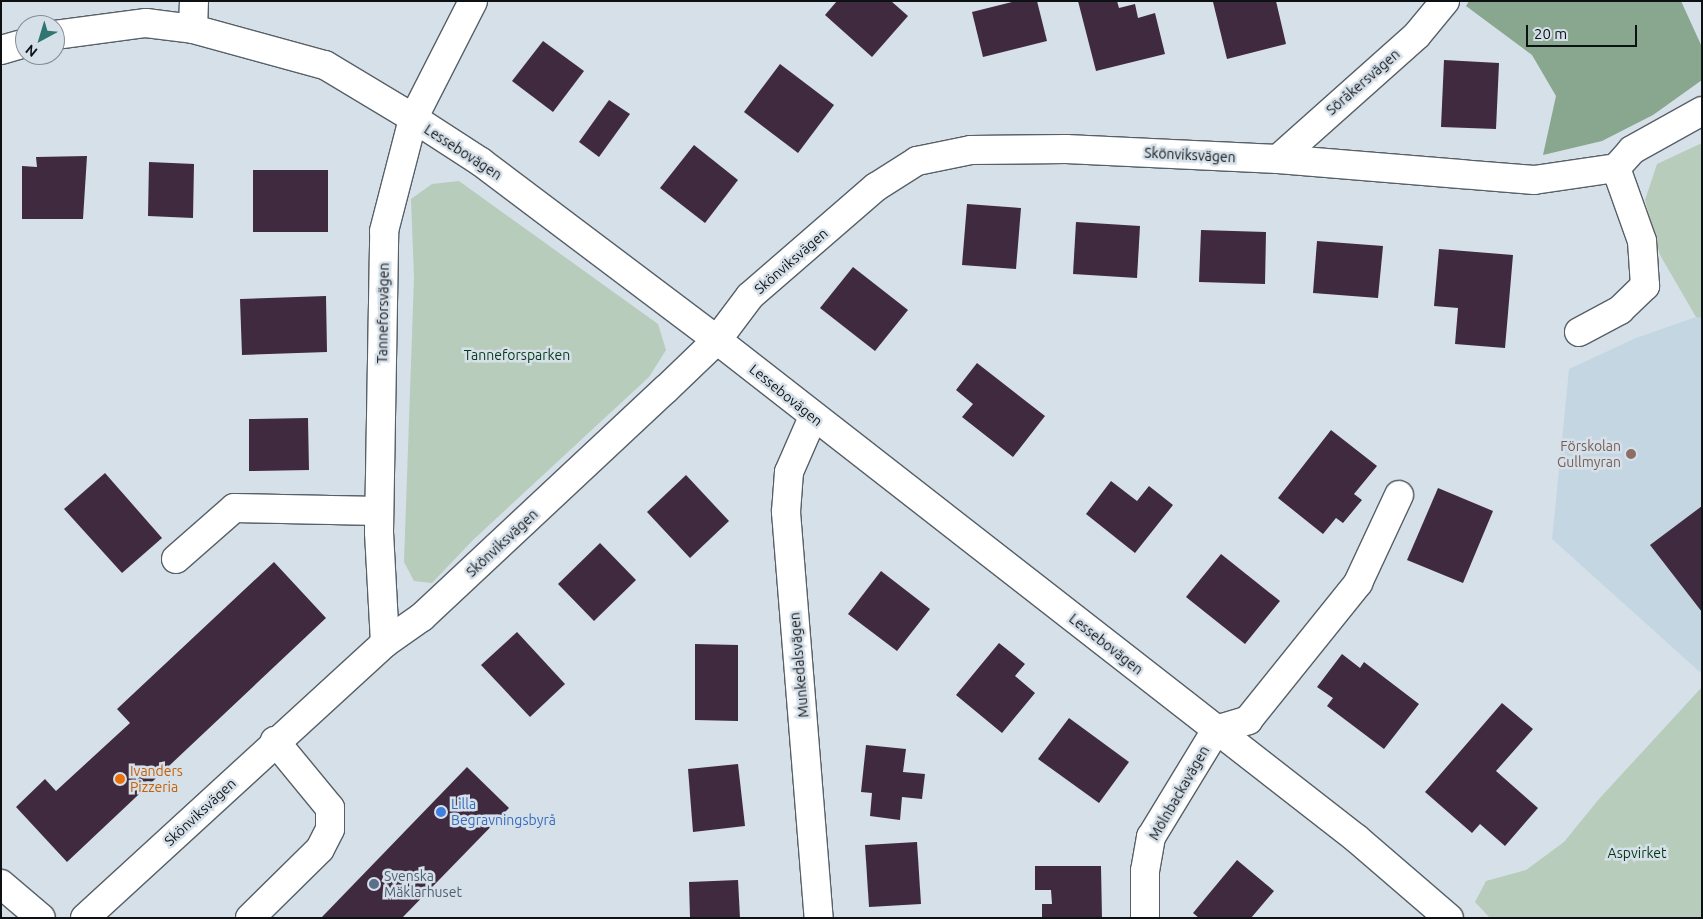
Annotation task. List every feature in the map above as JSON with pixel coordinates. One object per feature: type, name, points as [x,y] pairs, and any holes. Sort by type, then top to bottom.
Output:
[{"type":"street","points":[[193,29],[194,1]]},
{"type":"street","name":"Tanneforsvägen","points":[[385,643],[379,511],[384,231],[413,119],[472,1]]},
{"type":"street","name":"Söråkersvägen","points":[[1278,159],[1417,35],[1445,1]]},
{"type":"street","name":"Lessebovägen","points":[[65,33],[146,24],[193,29],[324,66],[481,162],[717,340],[813,417],[1357,839],[1449,918]]},
{"type":"street","points":[[1,50],[15,46]]},
{"type":"street","points":[[1579,332],[1620,310],[1645,286],[1642,241],[1616,168],[1632,150],[1702,111]]},
{"type":"street","name":"Skönviksvägen","points":[[84,918],[275,741],[385,643],[422,617],[717,340],[750,296],[876,187],[917,161],[971,150],[1066,149],[1278,159],[1534,180],[1616,168]]},
{"type":"street","name":"Munkedalsvägen","points":[[813,417],[790,472],[786,512],[819,918]]},
{"type":"street","points":[[1216,730],[1248,720],[1358,583],[1399,495]]},
{"type":"street","points":[[176,559],[234,508],[379,511]]},
{"type":"street","name":"Mölnbackavägen","points":[[1146,918],[1145,871],[1151,837],[1216,730]]},
{"type":"street","points":[[250,918],[320,849],[330,830],[330,808],[275,741]]},
{"type":"street","points":[[1,884],[41,918]]},
{"type":"shaded area","name":"Förskolan Gullmyran","points":[[1696,317],[1702,318],[1702,674],[1552,539],[1569,369],[1636,338]]},
{"type":"green space","points":[[1469,1],[1681,1],[1702,47],[1702,80],[1653,115],[1602,141],[1543,155],[1556,96],[1532,55],[1466,6]]},
{"type":"green space","points":[[1702,143],[1702,318],[1696,317],[1660,255],[1645,200],[1657,164]]},
{"type":"green space","name":"Tanneforsparken","points":[[459,181],[658,324],[666,350],[649,377],[473,540],[432,583],[414,581],[404,562],[414,278],[411,199],[432,184]]},
{"type":"green space","name":"Aspvirket","points":[[1702,687],[1702,918],[1490,918],[1475,902],[1486,881],[1526,870],[1564,842],[1599,799]]},
{"type":"building","points":[[837,1],[891,1],[908,16],[872,57],[825,15]]},
{"type":"building","points":[[1016,1],[1037,1],[1047,41],[983,57],[972,12]]},
{"type":"building","points":[[1078,1],[1117,1],[1119,8],[1135,4],[1138,18],[1155,13],[1165,54],[1096,71]]},
{"type":"building","points":[[1276,1],[1286,44],[1227,59],[1213,2]]},
{"type":"building","points":[[543,41],[584,71],[553,112],[512,81]]},
{"type":"building","points":[[1444,60],[1499,63],[1496,129],[1441,127]]},
{"type":"building","points":[[780,64],[834,105],[798,153],[744,112]]},
{"type":"building","points":[[609,100],[630,114],[599,157],[579,142]]},
{"type":"building","points":[[694,145],[738,180],[705,223],[660,188]]},
{"type":"building","points":[[87,156],[83,219],[22,219],[22,166],[37,167],[36,157]]},
{"type":"building","points":[[149,162],[194,164],[193,218],[148,216]]},
{"type":"building","points":[[253,170],[328,170],[328,232],[253,232]]},
{"type":"building","points":[[967,204],[1021,208],[1016,269],[962,265]]},
{"type":"building","points":[[1076,222],[1140,226],[1137,278],[1073,274]]},
{"type":"building","points":[[1201,230],[1266,232],[1265,284],[1199,282]]},
{"type":"building","points":[[1317,241],[1383,246],[1378,298],[1313,293]]},
{"type":"building","points":[[1439,249],[1513,255],[1505,348],[1455,344],[1458,308],[1434,306]]},
{"type":"building","points":[[853,267],[908,310],[875,351],[820,308]]},
{"type":"building","points":[[326,296],[327,352],[242,355],[240,299]]},
{"type":"building","points":[[977,363],[1045,416],[1013,457],[962,417],[973,404],[956,390]]},
{"type":"building","points":[[308,418],[309,470],[249,471],[249,419]]},
{"type":"building","points":[[1331,430],[1377,466],[1354,494],[1362,500],[1343,523],[1336,518],[1323,534],[1278,498]]},
{"type":"building","points":[[105,473],[162,538],[122,573],[64,509]]},
{"type":"building","points":[[686,475],[729,521],[690,558],[647,512]]},
{"type":"building","points":[[1111,481],[1137,501],[1149,486],[1173,505],[1135,553],[1086,514]]},
{"type":"building","points":[[1438,488],[1493,511],[1463,583],[1407,560]]},
{"type":"building","points":[[1702,506],[1702,612],[1650,545]]},
{"type":"building","points":[[600,543],[636,580],[594,621],[558,584]]},
{"type":"building","points":[[1221,554],[1280,601],[1245,644],[1186,597]]},
{"type":"building","points":[[274,562],[326,618],[67,862],[16,807],[45,779],[56,791],[130,723],[117,709]]},
{"type":"building","points":[[881,571],[930,609],[897,651],[848,614]]},
{"type":"building","points":[[517,632],[565,684],[530,717],[481,665]]},
{"type":"building","points":[[999,643],[1025,664],[1015,676],[1035,693],[1002,733],[956,695]]},
{"type":"building","points":[[695,644],[738,645],[738,721],[695,720]]},
{"type":"building","points":[[1342,654],[1360,668],[1364,662],[1419,704],[1384,749],[1327,706],[1333,698],[1317,687]]},
{"type":"building","points":[[1502,703],[1533,729],[1496,771],[1538,808],[1505,846],[1480,824],[1472,833],[1425,792]]},
{"type":"building","points":[[1069,718],[1129,762],[1099,803],[1038,759]]},
{"type":"building","points":[[866,745],[906,749],[903,772],[925,774],[922,799],[902,797],[900,820],[870,816],[872,793],[861,792]]},
{"type":"building","points":[[738,764],[745,826],[693,832],[688,769]]},
{"type":"building","points":[[467,767],[509,808],[402,918],[321,918]]},
{"type":"building","points":[[917,842],[921,904],[869,907],[865,845]]},
{"type":"building","points":[[1237,860],[1274,891],[1251,918],[1199,918],[1193,913]]},
{"type":"building","points":[[1035,866],[1101,866],[1102,918],[1042,918],[1042,904],[1052,904],[1051,890],[1035,890]]},
{"type":"building","points":[[738,880],[740,918],[690,918],[689,882]]},
{"type":"place","name":"Förskolan Gullmyran","points":[[1631,454]]},
{"type":"place","name":"Ivanders Pizzeria","points":[[120,779]]},
{"type":"place","name":"Lilla Begravningsbyrå","points":[[441,812]]},
{"type":"place","name":"Svenska Mäklarhuset","points":[[374,884]]}]
